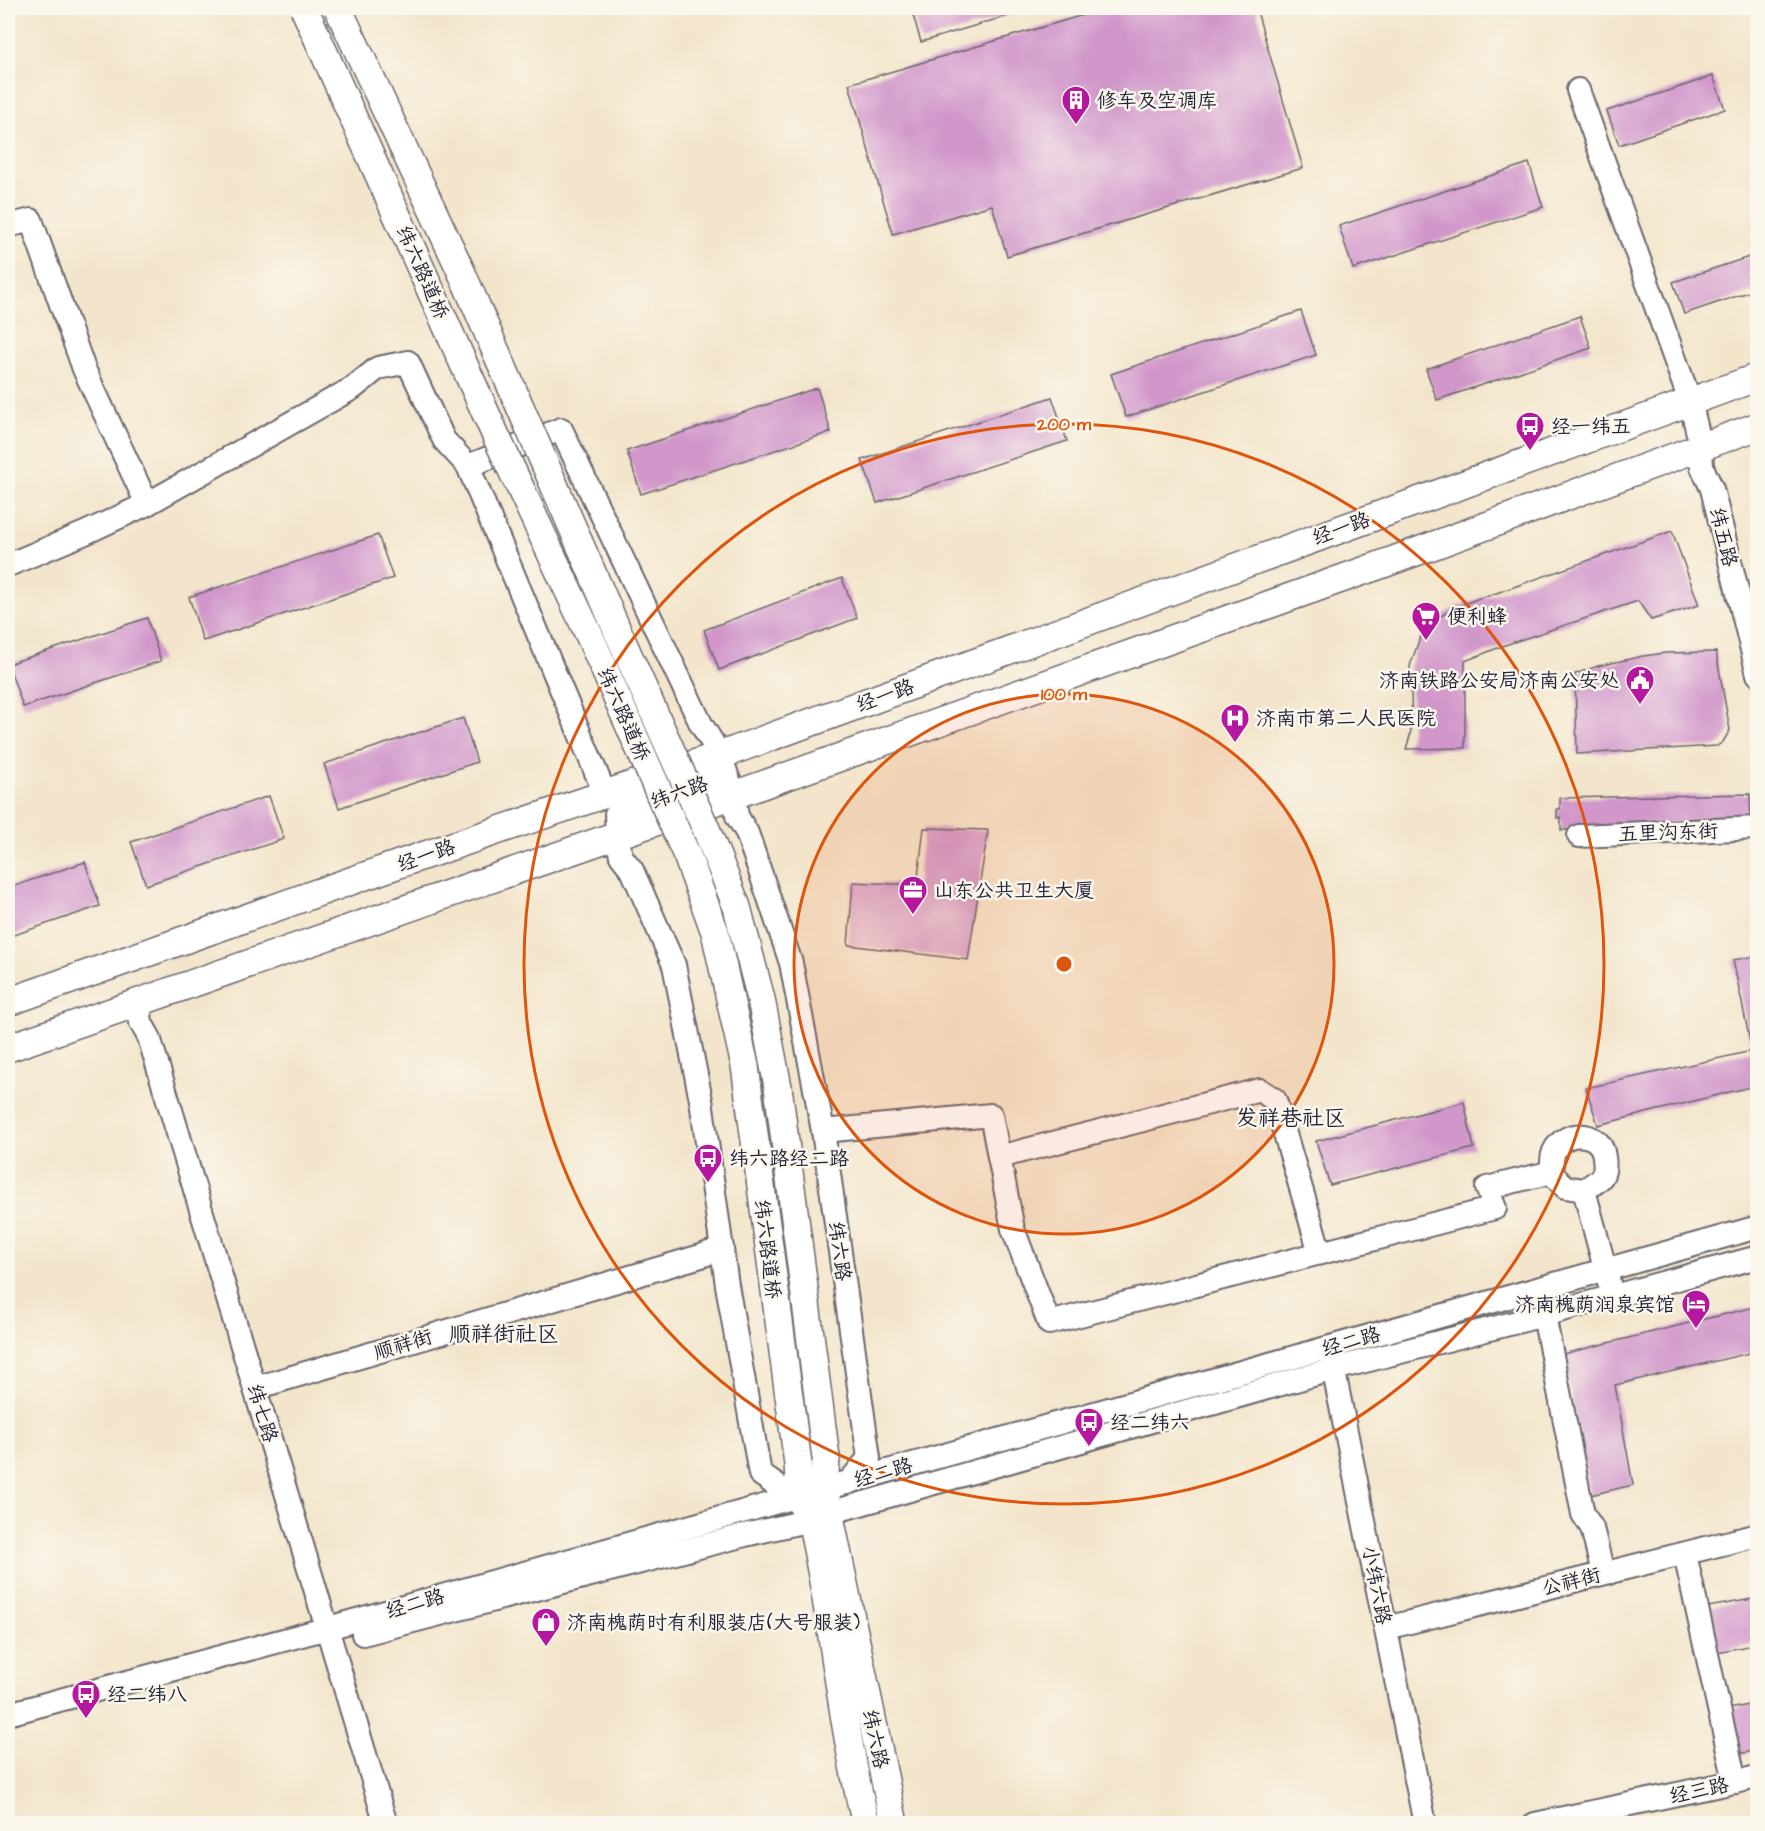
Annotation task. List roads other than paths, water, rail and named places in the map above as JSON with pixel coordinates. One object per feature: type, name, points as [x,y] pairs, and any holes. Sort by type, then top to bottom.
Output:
[{"type":"main road","name":"纬六路道桥","points":[[304,8],[496,436],[596,650],[688,858],[715,932],[745,1066],[798,1464]]},
{"type":"main road","name":"纬六路道桥","points":[[338,8],[460,270],[707,831],[737,907],[761,999],[778,1087],[826,1458]]},
{"type":"main road","name":"经一路","points":[[8,1002],[399,864],[720,755],[1758,377]]},
{"type":"main road","points":[[8,1048],[734,795],[1383,564],[1758,426]]},
{"type":"main road","name":"纬六路","points":[[826,1458],[819,1499],[854,1779],[866,1824]]},
{"type":"main road","name":"纬六路","points":[[798,1464],[799,1479],[819,1499],[894,1824]]},
{"type":"street","name":"纬五路","points":[[1578,90],[1690,401],[1701,446],[1702,467],[1712,489],[1749,605],[1758,674]]},
{"type":"street","points":[[8,226],[31,220],[84,369],[147,504]]},
{"type":"street","points":[[8,565],[147,504],[353,388],[378,368],[408,362],[444,440],[468,466],[605,794]]},
{"type":"street","points":[[468,466],[561,429],[701,724],[720,755]]},
{"type":"street","name":"纬六路","points":[[720,755],[734,795],[737,816],[747,833],[791,963],[823,1131],[869,1458],[819,1499]]},
{"type":"street","name":"纬六路","points":[[617,834],[616,814],[716,780],[720,755]]},
{"type":"street","name":"五里沟东街","points":[[1580,836],[1758,828]]},
{"type":"street","points":[[617,834],[621,856],[632,870],[674,965],[701,1100],[722,1248],[760,1474],[819,1499]]},
{"type":"street","name":"纬七路","points":[[139,1003],[141,1023],[149,1037],[386,1824]]},
{"type":"street","points":[[999,1157],[1260,1090],[1275,1100],[1320,1253]]},
{"type":"street","points":[[823,1131],[991,1115],[1013,1229],[1049,1323],[1495,1208],[1487,1188],[1552,1172]]},
{"type":"street","points":[[1578,1134],[1594,1139],[1604,1150],[1606,1168],[1600,1180],[1584,1190],[1565,1186],[1552,1172],[1552,1155],[1561,1141],[1578,1134]]},
{"type":"street","points":[[1584,1190],[1613,1296]]},
{"type":"street","name":"经二路","points":[[8,1714],[745,1535],[819,1499],[1328,1347],[1758,1227]]},
{"type":"street","name":"顺祥街","points":[[255,1388],[722,1248]]},
{"type":"street","name":"经二路","points":[[819,1499],[1334,1370],[1758,1257]]},
{"type":"street","points":[[1544,1315],[1583,1514],[1592,1528],[1603,1573]]},
{"type":"street","name":"小纬六路","points":[[1328,1347],[1425,1824]]},
{"type":"street","name":"公祥街","points":[[1386,1629],[1758,1535]]},
{"type":"street","points":[[1684,1554],[1735,1782]]},
{"type":"street","name":"经二路","points":[[8,1730],[330,1635]]},
{"type":"street","name":"经三路","points":[[1535,1824],[1758,1778]]},
{"type":"place","name":"修车及空调库","points":[[1076,126]]},
{"type":"place","name":"经一纬五","points":[[1530,452]]},
{"type":"place","name":"便利蜂","points":[[1426,642]]},
{"type":"place","name":"济南铁路公安局济南公安处","points":[[1640,706]]},
{"type":"place","name":"济南市第二人民医院","points":[[1235,744]]},
{"type":"place","name":"山东公共卫生大厦","points":[[913,916]]},
{"type":"place","name":"纬六路经二路","points":[[708,1184]]},
{"type":"place","name":"济南槐荫润泉宾馆","points":[[1696,1330]]},
{"type":"place","name":"经二纬六","points":[[1089,1448]]},
{"type":"place","name":"济南槐荫时有利服装店(大号服装)","points":[[546,1648]]},
{"type":"place","name":"经二纬八","points":[[86,1720]]},
{"type":"district","name":"发祥巷社区","points":[[1291,1117]]},
{"type":"district","name":"顺祥街社区","points":[[504,1333]]}]
